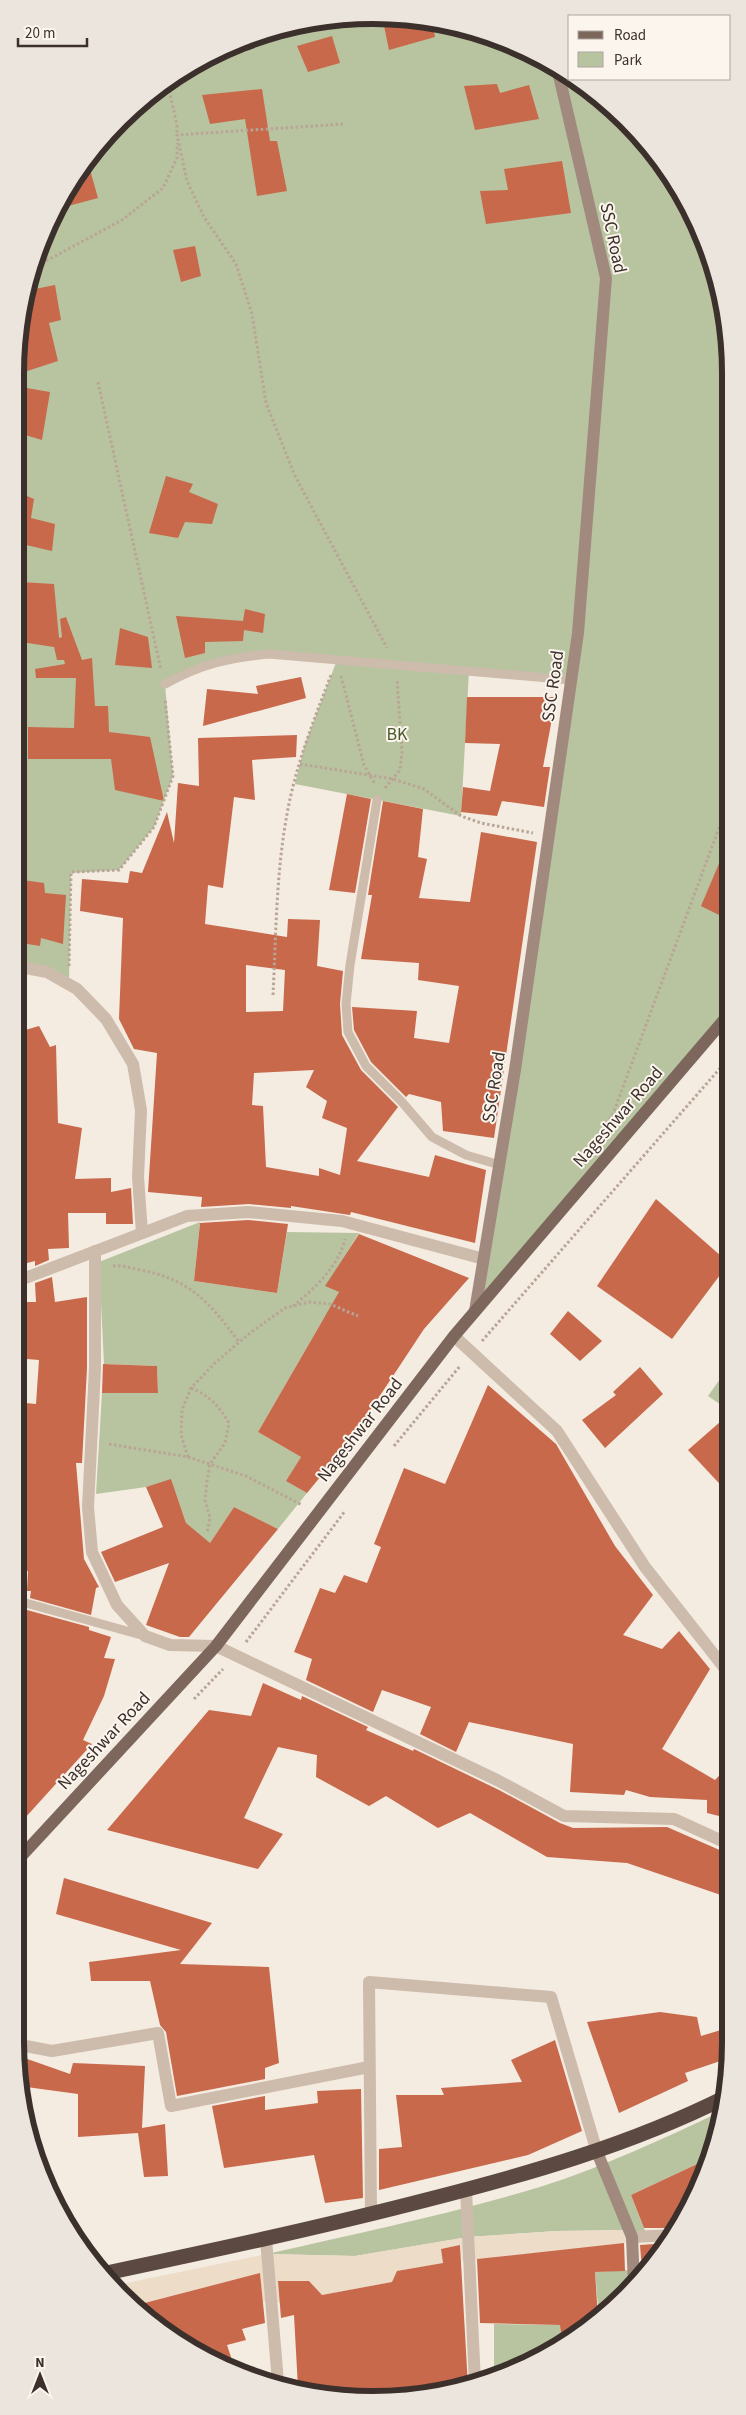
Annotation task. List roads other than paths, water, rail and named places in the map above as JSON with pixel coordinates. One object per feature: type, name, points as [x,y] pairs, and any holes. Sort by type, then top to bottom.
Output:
[{"type":"highway","points":[[110,2272],[266,2239],[466,2190],[597,2152],[717,2102]]},
{"type":"main road","name":"Nageshwar Road","points":[[24,1853],[216,1646],[454,1336],[722,1022]]},
{"type":"street","name":"SSC Road","points":[[475,1311],[500,1164],[578,633],[606,278],[560,78]]},
{"type":"street","points":[[24,968],[46,972],[77,989],[106,1019],[133,1064],[141,1110],[138,1177],[142,1234]]},
{"type":"street","points":[[24,1279],[187,1216],[248,1212],[342,1221],[484,1259]]},
{"type":"street","points":[[95,1251],[95,1368],[88,1507],[92,1552],[117,1606],[145,1636],[170,1645],[216,1646],[497,1780],[564,1816],[674,1819],[722,1841]]},
{"type":"street","points":[[454,1336],[557,1431],[645,1567],[722,1665]]},
{"type":"street","points":[[370,2214],[370,1982],[551,1997],[597,2152],[632,2237],[634,2275]]},
{"type":"street","points":[[24,2046],[52,2051],[158,2033],[171,2106],[370,2067]]},
{"type":"street","points":[[466,2190],[475,2376]]},
{"type":"street","points":[[632,2237],[663,2236]]},
{"type":"street","points":[[266,2239],[278,2378]]},
{"type":"lane","points":[[164,684],[194,668],[235,657],[269,654],[571,680]]},
{"type":"lane","points":[[377,800],[350,965],[346,1004],[348,1032],[366,1066],[402,1102],[432,1137],[466,1155],[500,1164]]},
{"type":"lane","points":[[24,1602],[145,1636]]},
{"type":"park label","name":"BK","points":[[397,734]]}]
